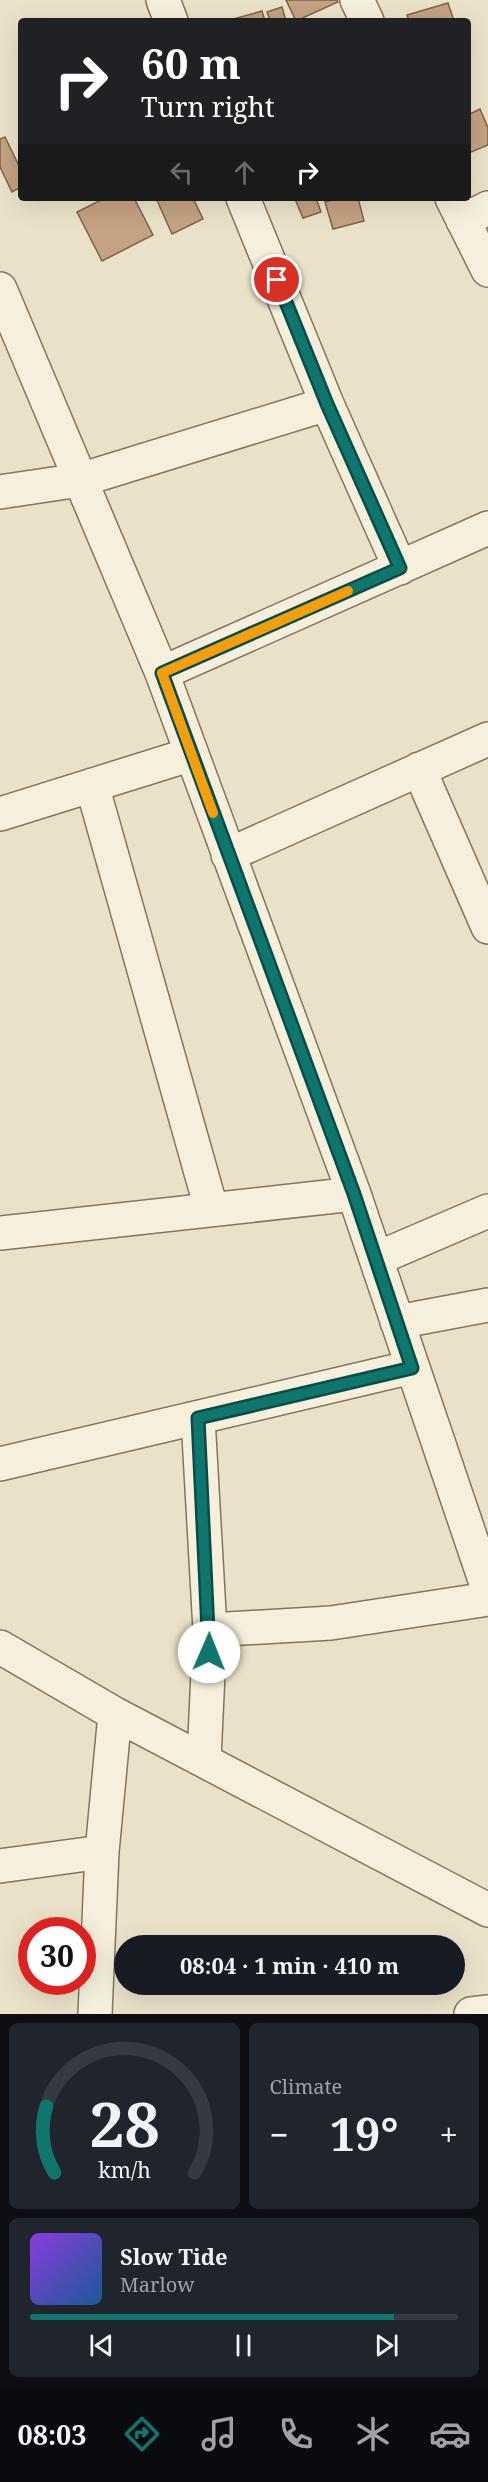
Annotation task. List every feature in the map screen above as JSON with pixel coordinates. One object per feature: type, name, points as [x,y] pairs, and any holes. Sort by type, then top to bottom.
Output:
[{"type":"street","points":[[163,0],[170,18]]},
{"type":"street","points":[[244,201],[327,404],[400,568]]},
{"type":"street","points":[[468,209],[488,270]]},
{"type":"street","points":[[0,290],[162,673],[354,1194],[488,1589]]},
{"type":"street","points":[[0,492],[80,480],[327,404]]},
{"type":"street","points":[[162,673],[488,528]]},
{"type":"street","points":[[228,855],[488,739]]},
{"type":"street","points":[[0,814],[192,754]]},
{"type":"street","points":[[419,770],[488,927]]},
{"type":"street","points":[[92,785],[210,1208]]},
{"type":"street","points":[[0,1233],[210,1208],[354,1194]]},
{"type":"street","points":[[376,1259],[488,1211]]},
{"type":"street","points":[[397,1322],[488,1305]]},
{"type":"street","points":[[0,1464],[412,1368]]},
{"type":"street","points":[[198,1418],[210,1630],[204,1760]]},
{"type":"street","points":[[210,1630],[331,1623],[488,1599]]},
{"type":"street","points":[[0,1647],[115,1714],[488,1910]]},
{"type":"street","points":[[94,2014],[102,1852],[115,1714]]},
{"type":"street","points":[[0,1866],[102,1852]]},
{"type":"street","points":[[471,2014],[488,2012]]},
{"type":"building","points":[[286,0],[337,0],[338,2],[303,18],[295,18]]},
{"type":"building","points":[[448,3],[453,18],[408,18],[407,15]]},
{"type":"building","points":[[282,7],[285,18],[269,18],[267,12]]},
{"type":"building","points":[[262,11],[264,18],[237,18]]},
{"type":"building","points":[[480,109],[488,128],[488,145],[471,152],[471,114]]},
{"type":"building","points":[[5,137],[18,164],[18,189],[12,192],[0,167],[0,139]]},
{"type":"building","points":[[99,201],[136,201],[153,235],[102,261],[77,212]]},
{"type":"building","points":[[157,201],[194,201],[203,219],[172,234]]},
{"type":"building","points":[[296,201],[317,201],[321,212],[303,218]]},
{"type":"building","points":[[359,201],[364,221],[333,229],[325,202]]},
{"type":"slow traffic","points":[[213,813],[162,673],[348,591]]},
{"type":"route","points":[[209,1652],[210,1630],[198,1418],[412,1368],[354,1194],[162,673],[400,568],[327,404],[277,280]]}]
